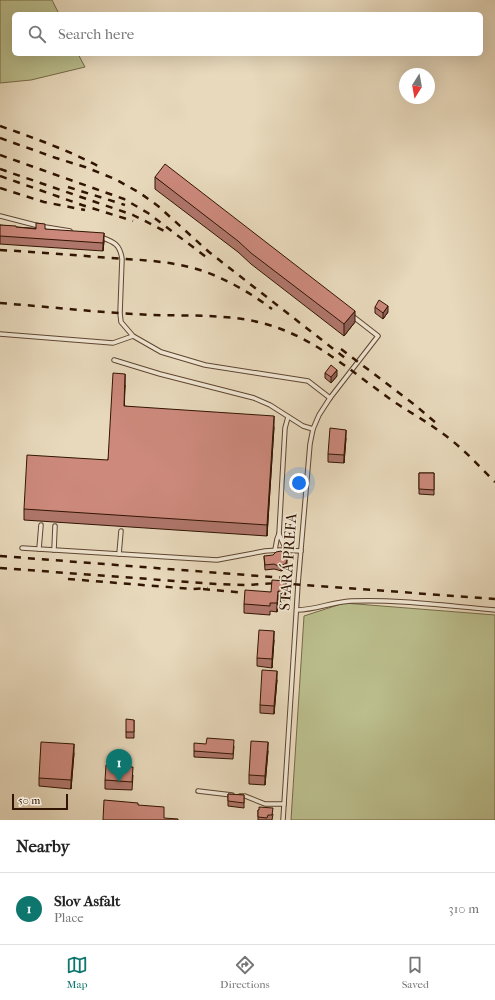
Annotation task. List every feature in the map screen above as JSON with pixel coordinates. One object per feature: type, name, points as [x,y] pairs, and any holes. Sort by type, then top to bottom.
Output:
[{"type":"lane","points":[[0,216],[39,226],[74,232]]},
{"type":"lane","points":[[96,236],[102,237],[117,244],[121,251],[121,322],[132,336],[162,352],[205,365],[308,381],[330,398]]},
{"type":"lane","name":"STARÁ PREFA","points":[[283,820],[296,610],[310,444],[313,430],[319,416],[330,398],[378,336],[348,312]]},
{"type":"lane","points":[[0,334],[113,343],[132,336]]},
{"type":"lane","points":[[114,360],[160,374],[254,398],[270,405],[303,426],[313,430]]},
{"type":"lane","points":[[275,550],[279,534],[285,428],[288,417]]},
{"type":"lane","points":[[40,549],[41,524]]},
{"type":"lane","points":[[54,550],[55,526]]},
{"type":"lane","points":[[119,554],[121,531]]},
{"type":"lane","points":[[279,534],[286,550]]},
{"type":"lane","points":[[22,548],[217,560],[275,550],[301,551]]},
{"type":"lane","points":[[296,610],[345,601],[387,601],[495,610]]},
{"type":"lane","points":[[198,791],[245,796],[265,804],[284,804]]},
{"type":"green space","points":[[0,0],[52,0],[58,12],[12,12],[12,56],[79,56],[85,67],[31,80],[0,83]]},
{"type":"green space","points":[[344,603],[495,615],[495,820],[291,820],[304,616]]},
{"type":"building","points":[[165,164],[355,311],[344,324],[251,253],[238,241],[155,177]]},
{"type":"building","points":[[36,223],[45,224],[45,229],[104,233],[103,243],[0,236],[0,225],[36,229]]},
{"type":"building","points":[[379,300],[388,306],[383,313],[375,307]]},
{"type":"building","points":[[331,365],[337,370],[331,377],[325,373]]},
{"type":"building","points":[[113,373],[125,374],[124,406],[274,416],[267,525],[24,509],[27,455],[108,460]]},
{"type":"building","points":[[330,428],[346,430],[344,455],[328,454]]},
{"type":"building","points":[[419,473],[434,473],[434,490],[419,489]]},
{"type":"building","points":[[281,551],[286,555],[286,563],[281,566],[274,564],[265,565],[264,556],[273,555],[276,552]]},
{"type":"building","points":[[272,580],[286,581],[285,592],[278,591],[277,603],[270,603],[270,606],[244,604],[245,590],[271,592]]},
{"type":"building","points":[[259,630],[274,631],[272,659],[257,658]]},
{"type":"building","points":[[262,670],[277,671],[274,706],[260,705]]},
{"type":"building","points":[[126,719],[134,720],[134,732],[126,732]]},
{"type":"building","points":[[207,738],[234,740],[233,754],[194,751],[194,743],[206,744]]},
{"type":"building","points":[[251,741],[268,742],[265,776],[249,775]]},
{"type":"building","points":[[41,742],[74,744],[71,780],[39,778]]},
{"type":"building","points":[[106,765],[133,767],[132,782],[105,780]]},
{"type":"building","points":[[228,794],[244,795],[244,803],[228,801]]},
{"type":"building","points":[[104,800],[164,807],[164,818],[178,820],[103,820]]},
{"type":"building","points":[[259,807],[273,808],[272,815],[268,815],[267,818],[258,817]]},
{"type":"railway","points":[[0,126],[63,150],[100,167]]},
{"type":"railway","points":[[0,138],[85,167],[115,179],[140,193],[158,206],[209,252],[345,358]]},
{"type":"railway","points":[[0,155],[124,199],[148,213],[206,257]]},
{"type":"railway","points":[[0,169],[133,215],[164,231]]},
{"type":"railway","points":[[0,176],[133,221]]},
{"type":"railway","points":[[68,187],[125,205]]},
{"type":"railway","points":[[0,188],[44,202],[85,210]]},
{"type":"railway","points":[[0,250],[146,260],[182,265],[224,279],[249,293],[272,309]]},
{"type":"railway","points":[[0,303],[135,314],[235,318],[280,328],[312,344],[392,401],[447,436],[495,482]]},
{"type":"railway","points":[[341,349],[415,405],[436,423]]},
{"type":"railway","points":[[0,556],[285,578]]},
{"type":"railway","points":[[0,568],[216,584],[248,585],[278,583],[495,599]]},
{"type":"railway","points":[[68,579],[193,589],[208,588]]},
{"type":"railway","points":[[203,589],[257,594]]},
{"type":"place","name":"Slov Asfalt","points":[[119,782]]}]
